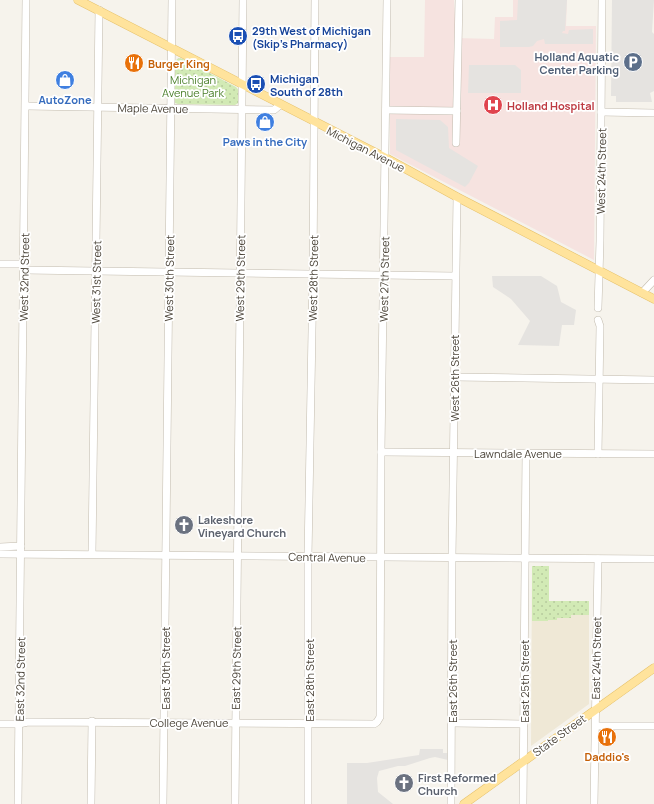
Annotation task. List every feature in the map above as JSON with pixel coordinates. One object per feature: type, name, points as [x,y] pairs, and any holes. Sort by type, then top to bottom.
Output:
[{"type":"main road","name":"Michigan Avenue","points":[[78,0],[280,105],[386,158],[457,197],[654,299]]},
{"type":"main road","name":"State Street","points":[[464,804],[596,708],[654,668]]},
{"type":"street","name":"West 32nd Street","points":[[21,554],[26,0]]},
{"type":"street","name":"West 30th Street","points":[[165,556],[172,0]]},
{"type":"street","name":"West 29th Street","points":[[238,556],[243,0]]},
{"type":"street","name":"West 28th Street","points":[[308,557],[313,274],[315,0]]},
{"type":"street","name":"West 27th Street","points":[[378,722],[380,717],[381,452],[388,0]]},
{"type":"street","points":[[456,143],[459,0]]},
{"type":"street","name":"West 24th Street","points":[[598,308],[600,271],[602,0]]},
{"type":"street","name":"West 31st Street","points":[[92,554],[99,10]]},
{"type":"street","name":"Maple Avenue","points":[[26,106],[274,110],[280,105]]},
{"type":"street","points":[[386,110],[457,111]]},
{"type":"street","points":[[601,112],[654,113]]},
{"type":"street","name":"West 26th Street","points":[[452,558],[457,197]]},
{"type":"street","points":[[0,264],[96,272],[455,276]]},
{"type":"street","points":[[642,293],[654,280]]},
{"type":"street","points":[[598,320],[600,326],[598,454]]},
{"type":"street","points":[[454,378],[654,380]]},
{"type":"street","name":"Lawndale Avenue","points":[[381,452],[654,454]]},
{"type":"street","name":"East 25th Street","points":[[523,804],[526,453]]},
{"type":"street","points":[[0,547],[21,546]]},
{"type":"street","name":"Central Avenue","points":[[0,554],[654,559]]},
{"type":"street","name":"East 32nd Street","points":[[18,804],[21,554]]},
{"type":"street","name":"East 30th Street","points":[[163,804],[165,556]]},
{"type":"street","name":"East 29th Street","points":[[235,804],[238,556]]},
{"type":"street","name":"East 28th Street","points":[[308,557],[308,804]]},
{"type":"street","name":"East 26th Street","points":[[451,804],[452,558]]},
{"type":"street","name":"East 24th Street","points":[[594,804],[598,559]]},
{"type":"street","points":[[91,804],[92,721]]},
{"type":"street","name":"College Avenue","points":[[0,724],[92,721],[374,724],[378,722]]},
{"type":"street","points":[[452,723],[524,724]]},
{"type":"street","points":[[596,726],[654,726]]},
{"type":"shaded area","name":"Holland Hospital","points":[[425,0],[454,0],[456,38],[494,39],[495,17],[513,17],[513,0],[567,0],[566,26],[596,26],[594,260],[390,154],[390,57],[424,57]]},
{"type":"shaded area","points":[[518,0],[567,0],[565,31],[562,33],[568,34],[569,30],[593,29],[593,44],[545,44],[544,39],[537,41],[533,46],[529,47],[500,47],[500,21],[517,20]]},
{"type":"shaded area","name":"Holland Aquatic Center Parking","points":[[612,0],[654,0],[652,32],[654,34],[654,91],[650,93],[652,102],[616,102],[616,96],[611,96]]},
{"type":"shaded area","points":[[469,65],[515,65],[521,70],[521,93],[468,93]]},
{"type":"shaded area","points":[[396,119],[440,120],[448,127],[449,148],[478,166],[469,183],[465,187],[396,150]]},
{"type":"shaded area","points":[[492,276],[541,276],[557,286],[561,302],[576,310],[574,325],[562,325],[559,346],[518,345],[530,321],[511,299],[493,287]]},
{"type":"shaded area","points":[[532,566],[549,566],[549,601],[589,601],[589,704],[531,746]]},
{"type":"shaded area","points":[[420,749],[443,749],[443,753],[448,753],[448,760],[435,757],[405,766],[398,766],[379,771],[377,778],[378,792],[393,804],[347,804],[347,763],[367,763],[419,755]]},
{"type":"green space","name":"Michigan Avenue Park","points":[[180,58],[236,87],[240,92],[240,102],[235,105],[175,103],[175,63],[177,59]]},
{"type":"green space","points":[[532,566],[549,566],[549,601],[589,601],[589,615],[571,615],[571,618],[557,618],[557,620],[548,621],[532,621]]},
{"type":"place","name":"29th West of Michigan (Skip's Pharmacy)","points":[[238,36]]},
{"type":"place","name":"Holland Aquatic Center Parking","points":[[633,62]]},
{"type":"place","name":"Burger King","points":[[134,63]]},
{"type":"place","name":"AutoZone","points":[[65,80]]},
{"type":"place","name":"Michigan South of 28th","points":[[256,84]]},
{"type":"place","name":"Holland Hospital","points":[[493,105]]},
{"type":"place","name":"Paws in the City","points":[[265,122]]},
{"type":"place","name":"Lakeshore Vineyard Church","points":[[184,525]]},
{"type":"place","name":"Daddio's","points":[[607,737]]},
{"type":"place","name":"First Reformed Church","points":[[404,783]]}]
